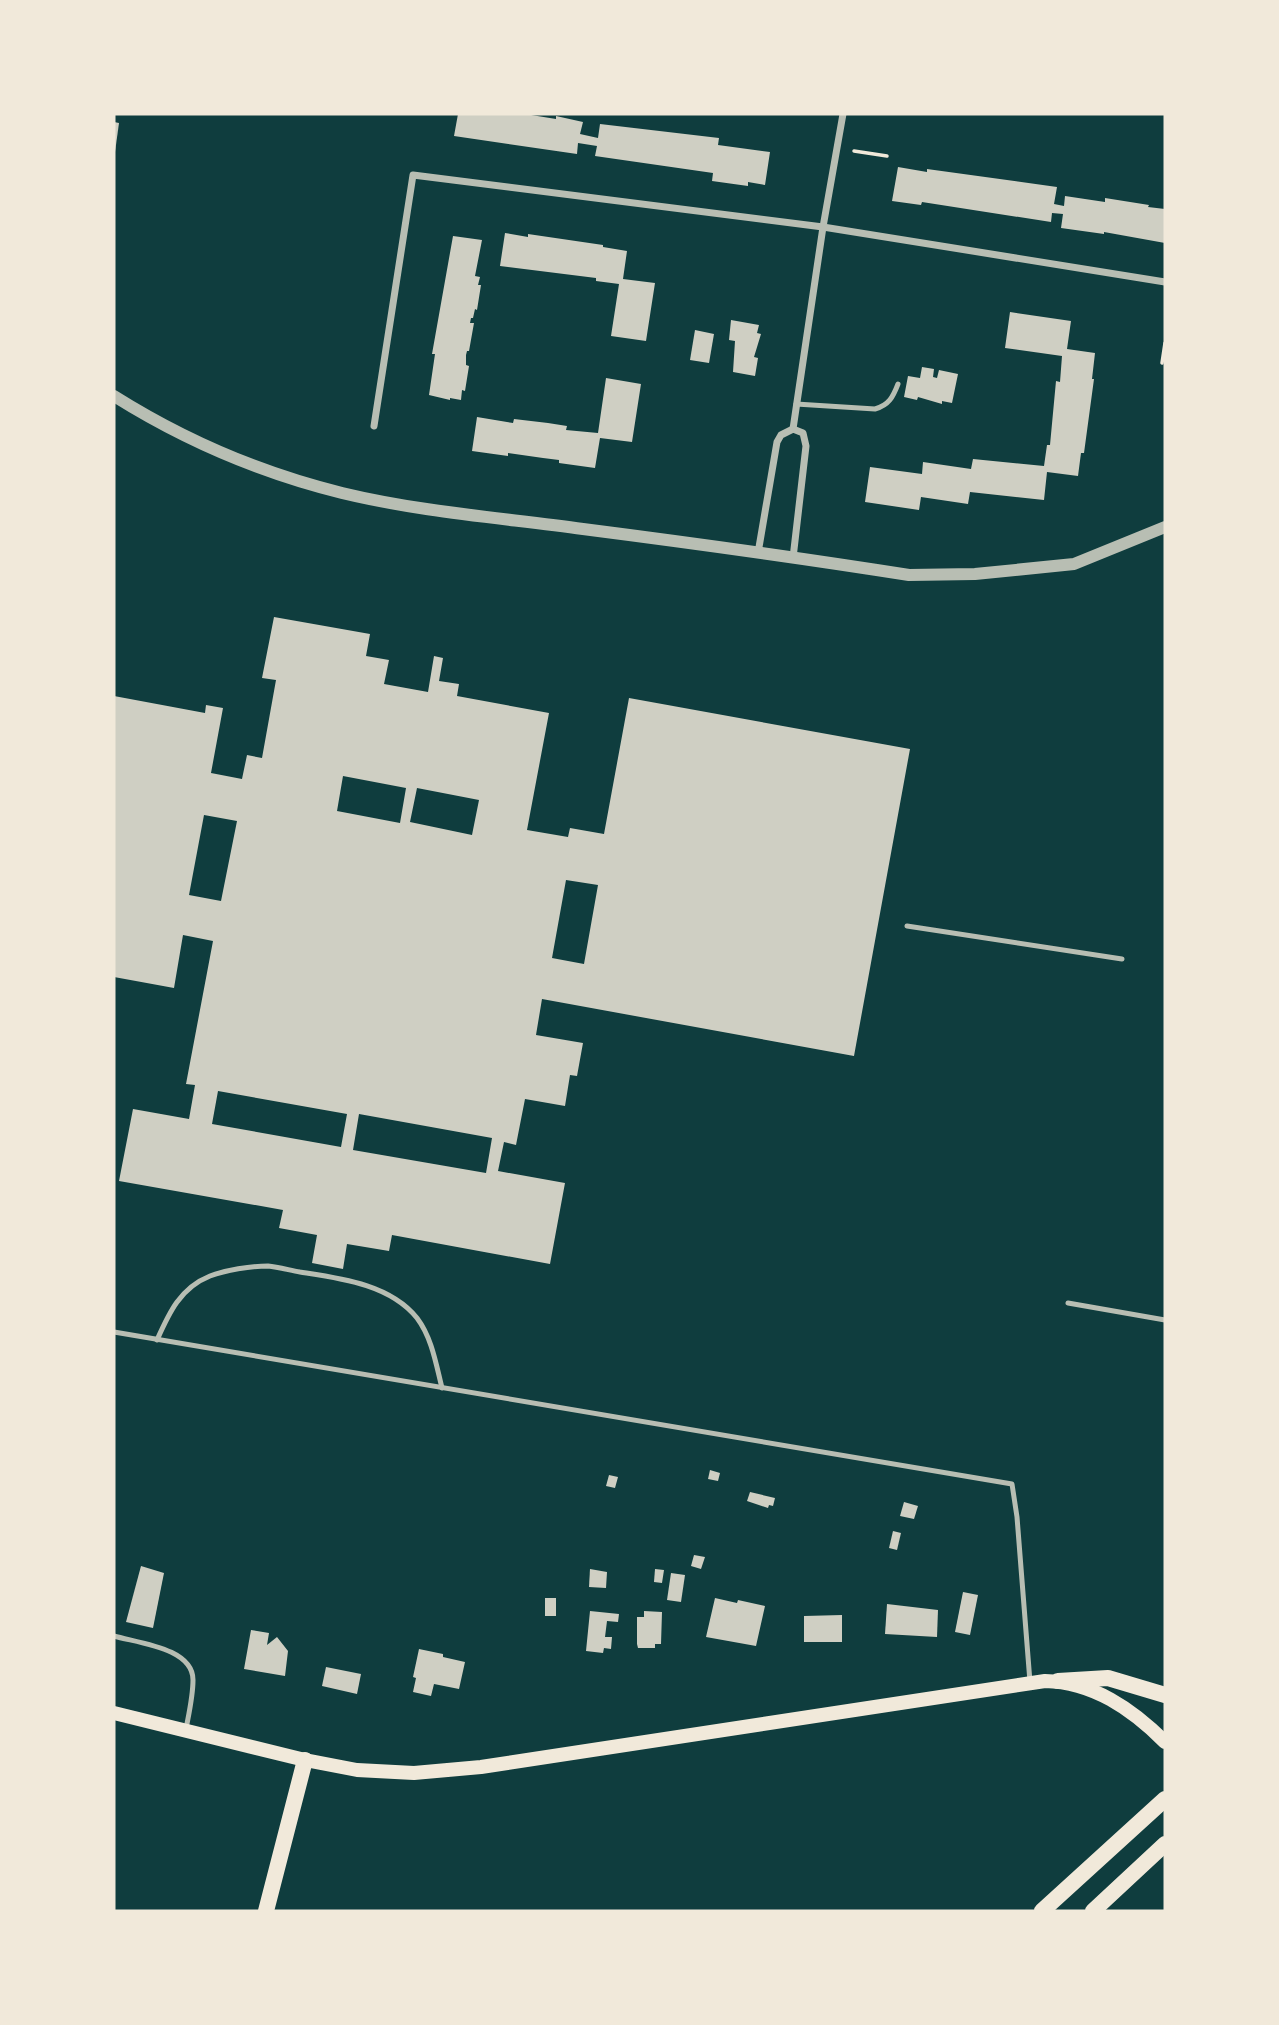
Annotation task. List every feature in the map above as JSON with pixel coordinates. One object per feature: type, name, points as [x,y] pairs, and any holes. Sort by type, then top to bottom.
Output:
[{"type":"main road","points":[[114,1713],[305,1760],[384,1772],[444,1771],[1030,1682],[1108,1678],[1165,1695]]},
{"type":"main road","points":[[1058,1681],[1097,1693],[1124,1707],[1165,1742]]},
{"type":"main road","points":[[266,1911],[305,1760]]},
{"type":"main road","points":[[1042,1911],[1165,1799]]},
{"type":"main road","points":[[1093,1911],[1165,1844]]},
{"type":"street","points":[[793,429],[822,228],[843,114]]},
{"type":"street","points":[[374,426],[413,175],[822,228],[1165,282]]},
{"type":"street","points":[[114,396],[197,442],[263,468],[344,493],[433,509],[909,575],[975,574],[1074,564],[1165,527]]},
{"type":"street","points":[[758,553],[777,442],[781,435],[793,429],[803,433],[806,446],[793,558]]},
{"type":"lane","points":[[796,404],[875,409],[886,406],[898,384]]},
{"type":"lane","points":[[907,926],[1122,959]]},
{"type":"lane","points":[[157,1340],[172,1306],[208,1277],[268,1266],[350,1280],[405,1307],[427,1335],[442,1388]]},
{"type":"lane","points":[[1068,1303],[1165,1320]]},
{"type":"lane","points":[[114,1332],[1012,1484],[1030,1682]]},
{"type":"lane","points":[[114,1636],[176,1654],[187,1661],[193,1677],[185,1732]]},
{"type":"path","points":[[854,151],[887,156]]},
{"type":"path","points":[[1163,363],[1165,344]]},
{"type":"building","points":[[458,114],[525,114],[556,119],[556,116],[583,122],[580,134],[598,138],[600,124],[719,138],[718,145],[770,152],[765,185],[748,182],[748,186],[712,181],[713,173],[595,156],[597,146],[578,143],[577,154],[454,136]]},
{"type":"building","points":[[114,122],[119,123],[115,152],[114,152]]},
{"type":"building","points":[[898,167],[1057,187],[1054,204],[1064,206],[1065,196],[1105,202],[1105,198],[1165,209],[1165,243],[1104,232],[1061,228],[1063,214],[1052,213],[1051,222],[922,202],[921,205],[892,201]]},
{"type":"building","points":[[505,233],[603,245],[627,251],[623,279],[655,283],[646,341],[611,336],[619,284],[596,281],[596,278],[500,266]]},
{"type":"building","points":[[453,236],[482,240],[475,276],[480,277],[478,285],[481,285],[477,310],[475,309],[470,323],[474,323],[466,355],[466,365],[469,366],[461,400],[429,395],[435,354],[432,354]]},
{"type":"building","points":[[1010,312],[1071,321],[1067,349],[1095,353],[1084,453],[1081,453],[1078,476],[1047,472],[1044,500],[970,492],[968,504],[921,497],[919,510],[865,502],[870,467],[922,474],[923,462],[971,469],[973,459],[1044,466],[1047,445],[1050,445],[1056,381],[1060,382],[1062,356],[1005,348]]},
{"type":"building","points":[[731,320],[759,325],[757,333],[761,334],[754,357],[758,358],[755,376],[733,372],[735,341],[729,340]]},
{"type":"building","points":[[695,330],[714,334],[709,363],[690,360]]},
{"type":"building","points":[[922,367],[934,369],[933,377],[937,378],[939,370],[958,374],[952,403],[942,401],[942,404],[918,397],[917,400],[904,397],[908,376],[920,378]]},
{"type":"building","points":[[606,378],[641,384],[632,442],[600,438],[595,468],[559,463],[559,460],[472,451],[477,417],[513,423],[514,419],[548,423],[567,426],[566,430],[598,433]]},
{"type":"building","points":[[274,617],[370,634],[366,656],[389,660],[384,684],[428,692],[434,656],[443,658],[439,681],[459,684],[457,696],[549,713],[527,830],[568,837],[570,828],[604,834],[629,698],[910,749],[854,1056],[542,999],[536,1035],[583,1043],[577,1076],[570,1075],[565,1106],[525,1099],[516,1145],[504,1142],[498,1171],[565,1183],[550,1264],[392,1235],[389,1251],[347,1244],[343,1269],[312,1263],[317,1235],[279,1228],[283,1210],[119,1181],[133,1109],[189,1119],[195,1085],[186,1084],[213,941],[183,935],[174,988],[114,977],[114,696],[205,713],[206,705],[223,708],[211,773],[242,779],[247,755],[262,758],[276,680],[262,678]],"holes":[[[343,776],[406,788],[400,823],[337,811]],[[417,788],[479,800],[472,835],[410,822]],[[204,815],[237,821],[221,901],[189,895]],[[566,880],[598,885],[584,964],[552,958]],[[218,1091],[347,1114],[341,1147],[212,1124]],[[359,1114],[492,1138],[486,1173],[353,1150]]]},
{"type":"building","points":[[710,1470],[720,1473],[718,1481],[708,1479]]},
{"type":"building","points":[[609,1475],[618,1477],[615,1488],[606,1486]]},
{"type":"building","points":[[750,1492],[775,1498],[773,1506],[769,1505],[768,1508],[747,1501]]},
{"type":"building","points":[[904,1502],[918,1506],[914,1519],[900,1516]]},
{"type":"building","points":[[893,1531],[901,1533],[897,1550],[889,1548]]},
{"type":"building","points":[[694,1555],[705,1557],[701,1569],[691,1566]]},
{"type":"building","points":[[141,1566],[164,1573],[153,1628],[126,1622]]},
{"type":"building","points":[[590,1569],[607,1572],[606,1588],[589,1587]]},
{"type":"building","points":[[655,1569],[664,1570],[662,1583],[654,1582]]},
{"type":"building","points":[[671,1573],[685,1575],[681,1602],[667,1600]]},
{"type":"building","points":[[963,1592],[978,1595],[970,1635],[955,1632]]},
{"type":"building","points":[[545,1598],[556,1598],[556,1616],[545,1616]]},
{"type":"building","points":[[715,1598],[765,1606],[756,1646],[706,1637]]},
{"type":"building","points":[[887,1604],[938,1610],[937,1637],[885,1634]]},
{"type":"building","points":[[590,1611],[619,1614],[618,1622],[607,1621],[605,1637],[612,1637],[611,1649],[604,1648],[603,1653],[586,1651]]},
{"type":"building","points":[[644,1611],[662,1612],[661,1644],[655,1644],[655,1648],[638,1648],[637,1617],[644,1617]]},
{"type":"building","points":[[842,1615],[842,1642],[804,1642],[804,1616]]},
{"type":"building","points":[[251,1630],[269,1633],[267,1645],[277,1637],[288,1651],[285,1676],[244,1669]]},
{"type":"building","points":[[419,1649],[465,1662],[459,1689],[434,1684],[431,1696],[413,1692]]},
{"type":"building","points":[[326,1667],[361,1674],[357,1694],[322,1686]]}]
